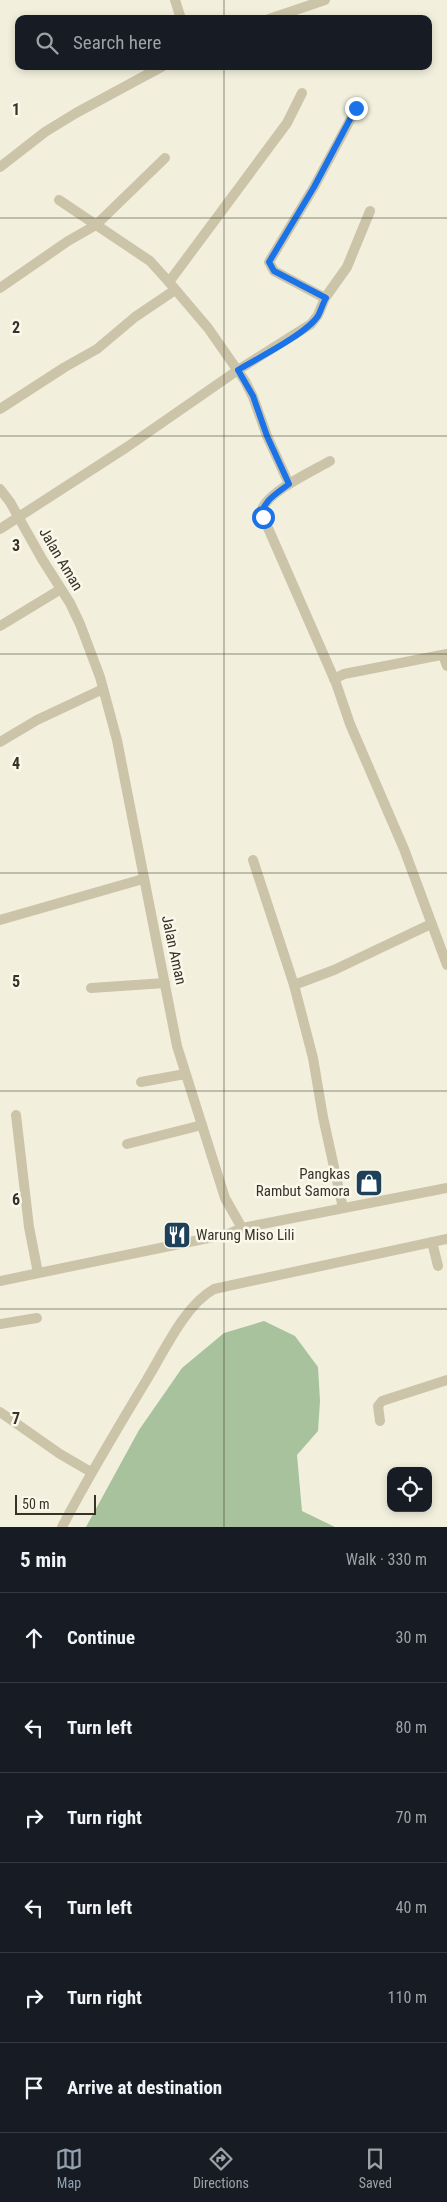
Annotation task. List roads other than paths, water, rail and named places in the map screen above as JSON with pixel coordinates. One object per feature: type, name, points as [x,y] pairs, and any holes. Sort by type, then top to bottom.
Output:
[{"type":"street","points":[[175,0],[180,15]]},
{"type":"street","points":[[281,15],[326,0]]},
{"type":"street","points":[[0,167],[46,132],[76,113],[156,70]]},
{"type":"street","points":[[0,409],[64,367],[97,350],[172,286],[287,123],[302,93]]},
{"type":"street","points":[[326,298],[274,271],[269,262],[314,187],[356,108]]},
{"type":"street","points":[[0,288],[68,241],[96,225],[165,158]]},
{"type":"street","points":[[59,200],[150,261],[208,328],[238,370],[253,396],[267,436],[289,484]]},
{"type":"street","points":[[0,528],[134,442],[238,370],[311,324],[347,267],[370,211]]},
{"type":"street","points":[[330,461],[289,484],[263,506],[261,512],[334,679],[359,746],[404,849],[447,965]]},
{"type":"street","name":"Jalan Aman","points":[[0,489],[80,624],[103,689],[117,740],[177,1046],[225,1198],[242,1228]]},
{"type":"street","points":[[0,626],[61,589]]},
{"type":"street","points":[[334,679],[344,674],[445,655],[447,666]]},
{"type":"street","points":[[0,742],[37,720],[103,689]]},
{"type":"street","points":[[253,860],[294,984],[313,1058],[323,1117],[343,1208]]},
{"type":"street","points":[[0,920],[143,879]]},
{"type":"street","points":[[294,984],[334,970],[431,924]]},
{"type":"street","points":[[91,988],[166,983]]},
{"type":"street","points":[[141,1082],[185,1074]]},
{"type":"street","points":[[16,1115],[29,1227],[38,1273]]},
{"type":"street","points":[[127,1144],[202,1125]]},
{"type":"street","points":[[0,1281],[228,1234],[242,1228],[447,1188]]},
{"type":"street","points":[[62,1527],[91,1472],[176,1330],[198,1300],[204,1295],[214,1289],[447,1239]]},
{"type":"street","points":[[432,1242],[438,1266]]},
{"type":"street","points":[[0,1324],[37,1318]]},
{"type":"street","points":[[380,1422],[378,1406],[382,1401],[447,1380]]},
{"type":"street","points":[[0,1412],[60,1454],[91,1472]]},
{"type":"place","name":"Pangkas Rambut Samora","points":[[369,1183]]},
{"type":"place","name":"Warung Miso Lili","points":[[177,1235]]}]
